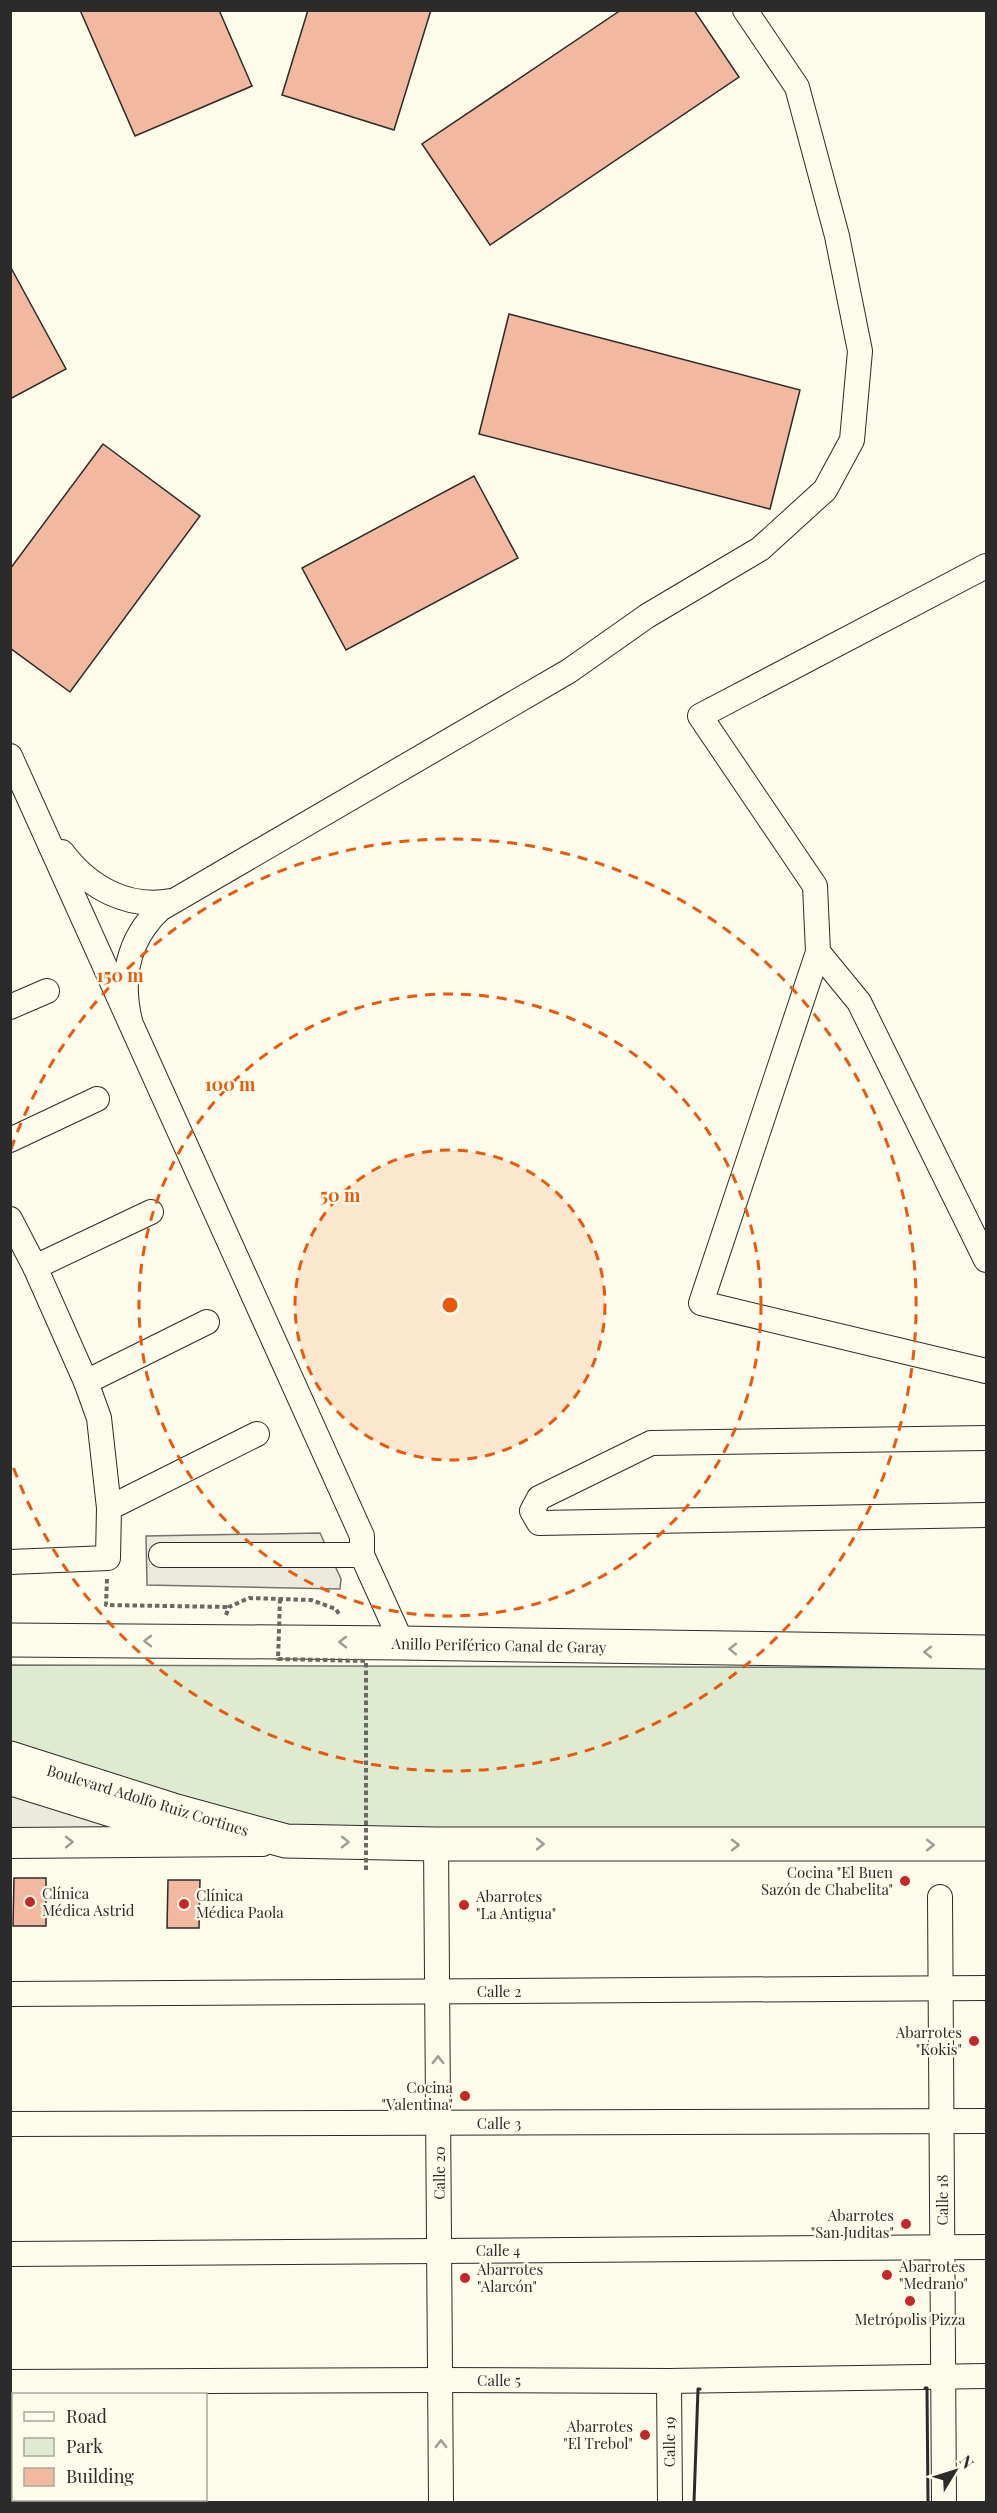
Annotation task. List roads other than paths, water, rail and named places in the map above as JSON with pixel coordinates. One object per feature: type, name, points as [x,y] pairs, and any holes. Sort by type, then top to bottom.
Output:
[{"type":"highway","name":"Anillo Periférico Canal de Garay","points":[[10,1640],[402,1643],[987,1652]]},
{"type":"highway","name":"Boulevard Adolfo Ruiz Cortines","points":[[10,1758],[176,1811],[286,1841]]},
{"type":"highway","points":[[286,1841],[436,1844],[987,1844]]},
{"type":"main road","points":[[10,1843],[286,1841]]},
{"type":"street","points":[[130,1021],[125,988],[131,951],[150,918],[171,901],[569,671],[647,616],[760,549],[825,490],[852,440],[860,351],[837,236],[797,87],[746,10]]},
{"type":"street","points":[[987,566],[700,716],[814,886],[818,952],[700,1303],[987,1371]]},
{"type":"street","points":[[10,756],[362,1536],[362,1555],[402,1643]]},
{"type":"street","points":[[41,824],[80,874],[100,888],[123,899],[137,902],[171,901]]},
{"type":"street","points":[[818,952],[859,1002],[987,1260]]},
{"type":"street","points":[[10,1007],[47,991]]},
{"type":"street","points":[[10,1140],[97,1099]]},
{"type":"street","points":[[35,1267],[151,1212]]},
{"type":"street","points":[[10,1219],[35,1267],[86,1382],[99,1418],[109,1508],[108,1558],[10,1562]]},
{"type":"street","points":[[86,1382],[207,1322]]},
{"type":"street","points":[[109,1508],[257,1434]]},
{"type":"street","points":[[987,1438],[651,1443],[538,1497],[532,1511],[538,1523],[987,1515]]},
{"type":"street","points":[[161,1555],[362,1555]]},
{"type":"street","points":[[10,1783],[194,1840]]},
{"type":"street","name":"Calle 20","points":[[436,1844],[441,2502]]},
{"type":"street","name":"Calle 18","points":[[940,1897],[945,2502]]},
{"type":"street","name":"Calle 2","points":[[10,1994],[987,1988]]},
{"type":"street","name":"Calle 3","points":[[10,2124],[987,2121]]},
{"type":"street","name":"Calle 4","points":[[10,2254],[987,2247]]},
{"type":"street","name":"Calle 5","points":[[10,2382],[669,2381],[987,2376]]},
{"type":"street","name":"Calle 19","points":[[669,2381],[670,2502]]},
{"type":"place","name":"Cocina \"El Buen Sazón de Chabelita\"","points":[[905,1881]]},
{"type":"place","name":"Clínica Médica Astrid","points":[[30,1902]]},
{"type":"place","name":"Clínica Médica Paola","points":[[184,1904]]},
{"type":"place","name":"Abarrotes \"La Antigua\"","points":[[464,1905]]},
{"type":"place","name":"Abarrotes \"Kokis\"","points":[[974,2041]]},
{"type":"place","name":"Cocina \"Valentina\"","points":[[465,2096]]},
{"type":"place","name":"Abarrotes \"San Juditas\"","points":[[906,2224]]},
{"type":"place","name":"Abarrotes \"Medrano\"","points":[[887,2275]]},
{"type":"place","name":"Abarrotes \"Alarcón\"","points":[[465,2278]]},
{"type":"place","name":"Metrópolis Pizza","points":[[910,2301]]},
{"type":"place","name":"Abarrotes \"El Trebol\"","points":[[645,2435]]}]
